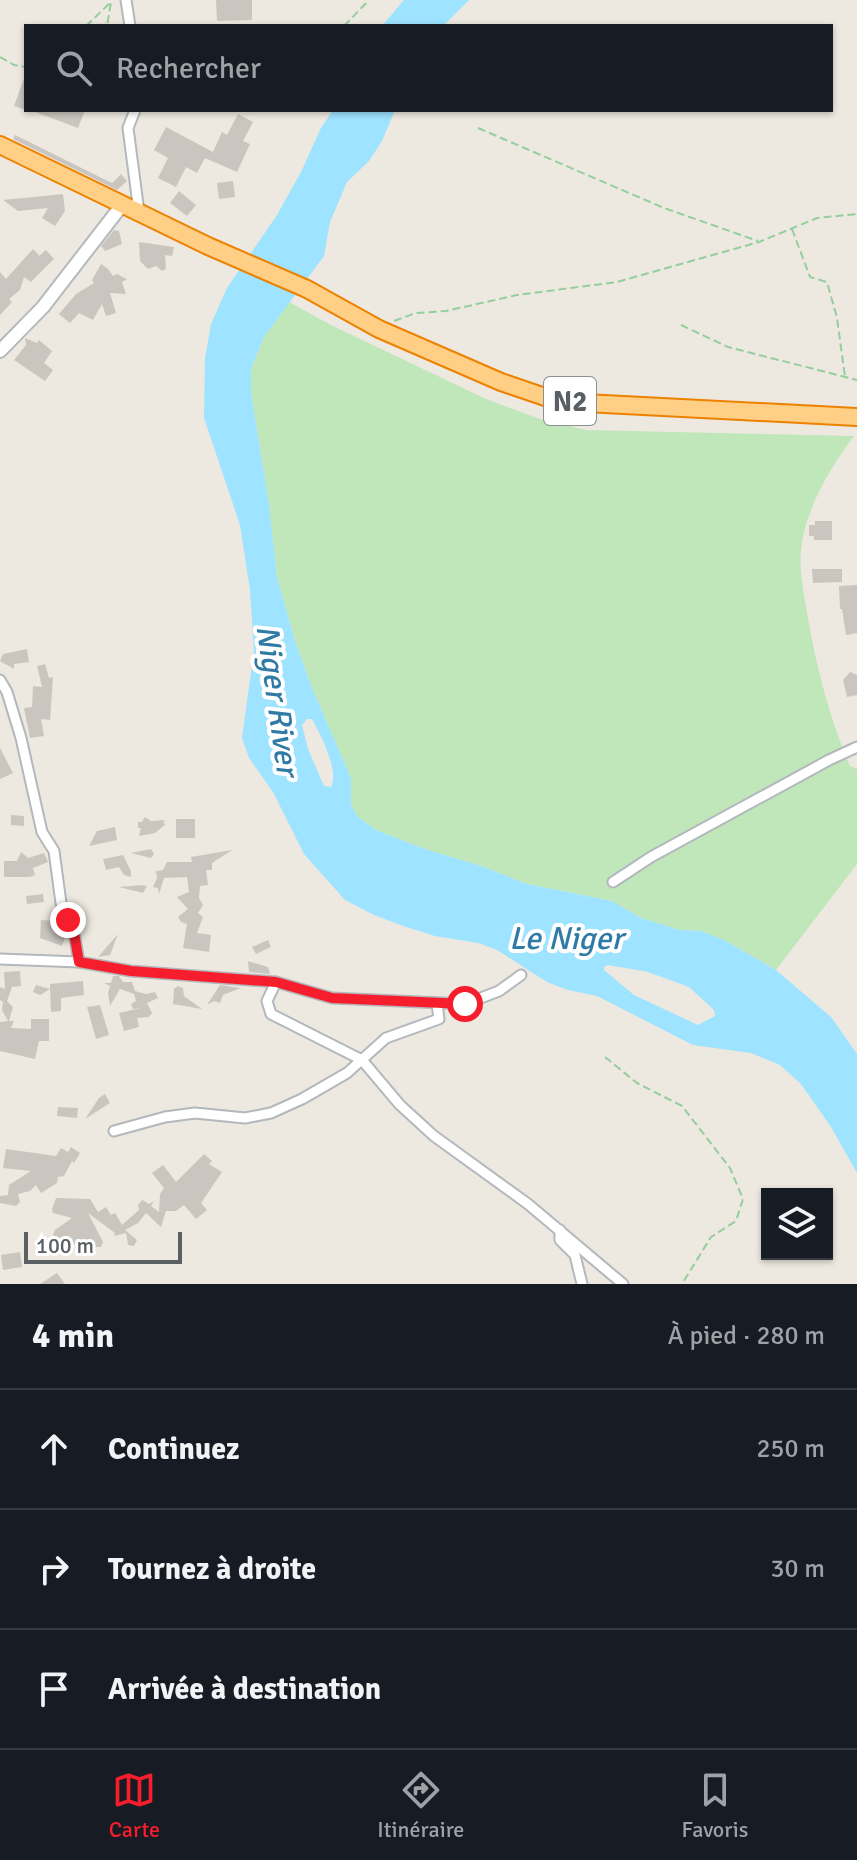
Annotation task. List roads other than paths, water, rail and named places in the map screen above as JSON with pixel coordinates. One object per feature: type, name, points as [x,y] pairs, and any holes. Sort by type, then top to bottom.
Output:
[{"type":"highway","name":"N2","points":[[0,145],[208,246],[307,289],[379,329],[501,382],[545,397],[585,403],[857,417]]},
{"type":"street","points":[[126,0],[130,24]]},
{"type":"street","points":[[134,112],[128,128],[140,214]]},
{"type":"street","points":[[0,351],[43,307],[122,205]]},
{"type":"street","points":[[0,680],[7,692],[21,738],[42,832],[54,851],[61,903],[75,938],[79,962]]},
{"type":"street","points":[[613,882],[651,857],[857,747]]},
{"type":"street","points":[[0,959],[79,962],[131,971],[276,982],[332,998],[437,1004],[465,1004],[499,991],[521,975]]},
{"type":"street","points":[[276,982],[267,1001],[271,1014],[362,1060],[400,1105],[434,1136],[560,1230],[623,1284]]},
{"type":"street","points":[[114,1131],[165,1117],[195,1113],[245,1118],[271,1113],[347,1073],[386,1038],[439,1019],[437,1004]]},
{"type":"street","points":[[560,1230],[560,1240],[575,1255],[582,1284]]},
{"type":"water","points":[[404,0],[469,0],[445,24],[384,24]]},
{"type":"water","name":"Le Niger","points":[[332,112],[394,112],[382,141],[369,161],[347,182],[330,222],[324,256],[264,337],[251,369],[251,392],[277,577],[312,688],[351,778],[351,805],[358,817],[376,830],[422,848],[527,884],[612,901],[641,918],[680,930],[701,931],[724,940],[776,970],[831,1017],[857,1054],[857,1173],[831,1127],[801,1084],[780,1065],[751,1053],[693,1045],[597,996],[547,982],[497,950],[403,926],[345,900],[304,854],[273,792],[249,758],[242,738],[254,651],[250,590],[240,525],[204,418],[205,359],[211,324],[227,288],[277,215]],"holes":[[[307,719],[312,719],[328,753],[333,771],[331,787],[324,786],[308,749],[302,725]],[[608,965],[648,972],[689,987],[714,1010],[715,1016],[698,1025],[634,995],[604,967]]]},
{"type":"water label","name":"Niger River","points":[[278,700]]}]
